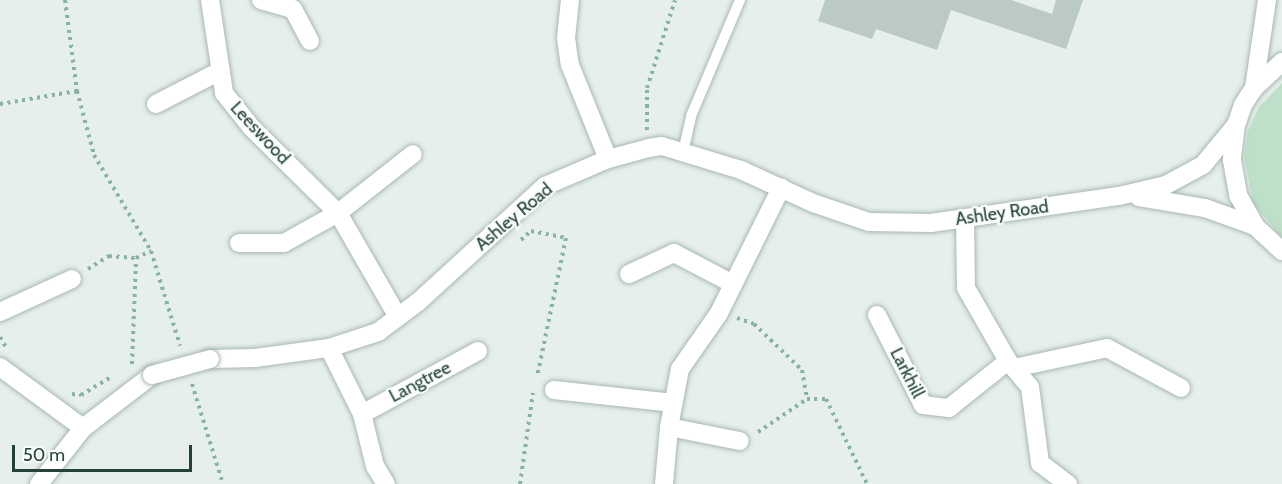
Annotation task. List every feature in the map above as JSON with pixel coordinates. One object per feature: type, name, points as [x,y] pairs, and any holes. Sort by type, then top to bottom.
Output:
[{"type":"street","name":"Leeswood","points":[[210,0],[224,93],[251,127],[338,213],[398,317]]},
{"type":"street","points":[[261,0],[293,9],[310,41]]},
{"type":"street","points":[[570,0],[566,38],[570,65],[608,159]]},
{"type":"street","points":[[1267,0],[1254,88],[1236,125],[1232,160],[1238,195],[1255,226],[1282,251]]},
{"type":"street","points":[[1254,88],[1282,62]]},
{"type":"street","points":[[156,104],[220,71]]},
{"type":"street","name":"Ashley Road","points":[[39,484],[82,428],[152,375],[210,359],[255,358],[329,348],[378,332],[398,317],[545,186],[608,159],[662,146],[741,170],[869,222],[931,223],[1119,196],[1166,185],[1203,165],[1236,125]]},
{"type":"street","points":[[239,243],[284,243],[338,213],[412,154]]},
{"type":"street","points":[[664,484],[669,426],[680,369],[719,313],[781,188]]},
{"type":"street","name":"Ashley Road","points":[[1119,196],[1167,199],[1255,226]]},
{"type":"street","points":[[965,218],[966,288],[1011,364],[1030,387],[1040,463],[1068,484]]},
{"type":"street","points":[[629,274],[674,253],[734,284]]},
{"type":"street","points":[[0,312],[72,279]]},
{"type":"street","name":"Larkhill","points":[[877,315],[923,405],[949,408],[1011,364],[1107,348],[1181,388]]},
{"type":"street","points":[[329,348],[362,414],[375,466],[386,484]]},
{"type":"street","name":"Langtree","points":[[362,414],[477,351]]},
{"type":"street","points":[[0,367],[82,428]]},
{"type":"street","points":[[554,390],[674,403]]},
{"type":"street","points":[[669,426],[740,441]]},
{"type":"lane","points":[[683,152],[691,116],[740,0]]},
{"type":"path","points":[[65,0],[77,92],[94,155],[151,251],[182,351]]},
{"type":"path","points":[[649,148],[647,88],[675,0]]},
{"type":"path","points":[[0,104],[77,92]]},
{"type":"path","points":[[520,484],[526,427],[566,238],[531,231],[521,240]]},
{"type":"path","points":[[72,279],[109,256],[135,258],[151,251]]},
{"type":"path","points":[[81,395],[132,365],[135,258]]},
{"type":"path","points":[[719,313],[754,324],[802,370],[807,399]]},
{"type":"path","points":[[189,373],[223,484]]},
{"type":"path","points":[[740,441],[782,419],[807,399],[826,399],[867,484]]},
{"type":"green space","points":[[1282,83],[1282,238],[1253,203],[1244,156],[1248,131],[1259,107]]},
{"type":"building","points":[[825,0],[1011,0],[1052,14],[1056,0],[1083,0],[1066,49],[951,10],[937,50],[876,29],[872,39],[818,21]]}]
